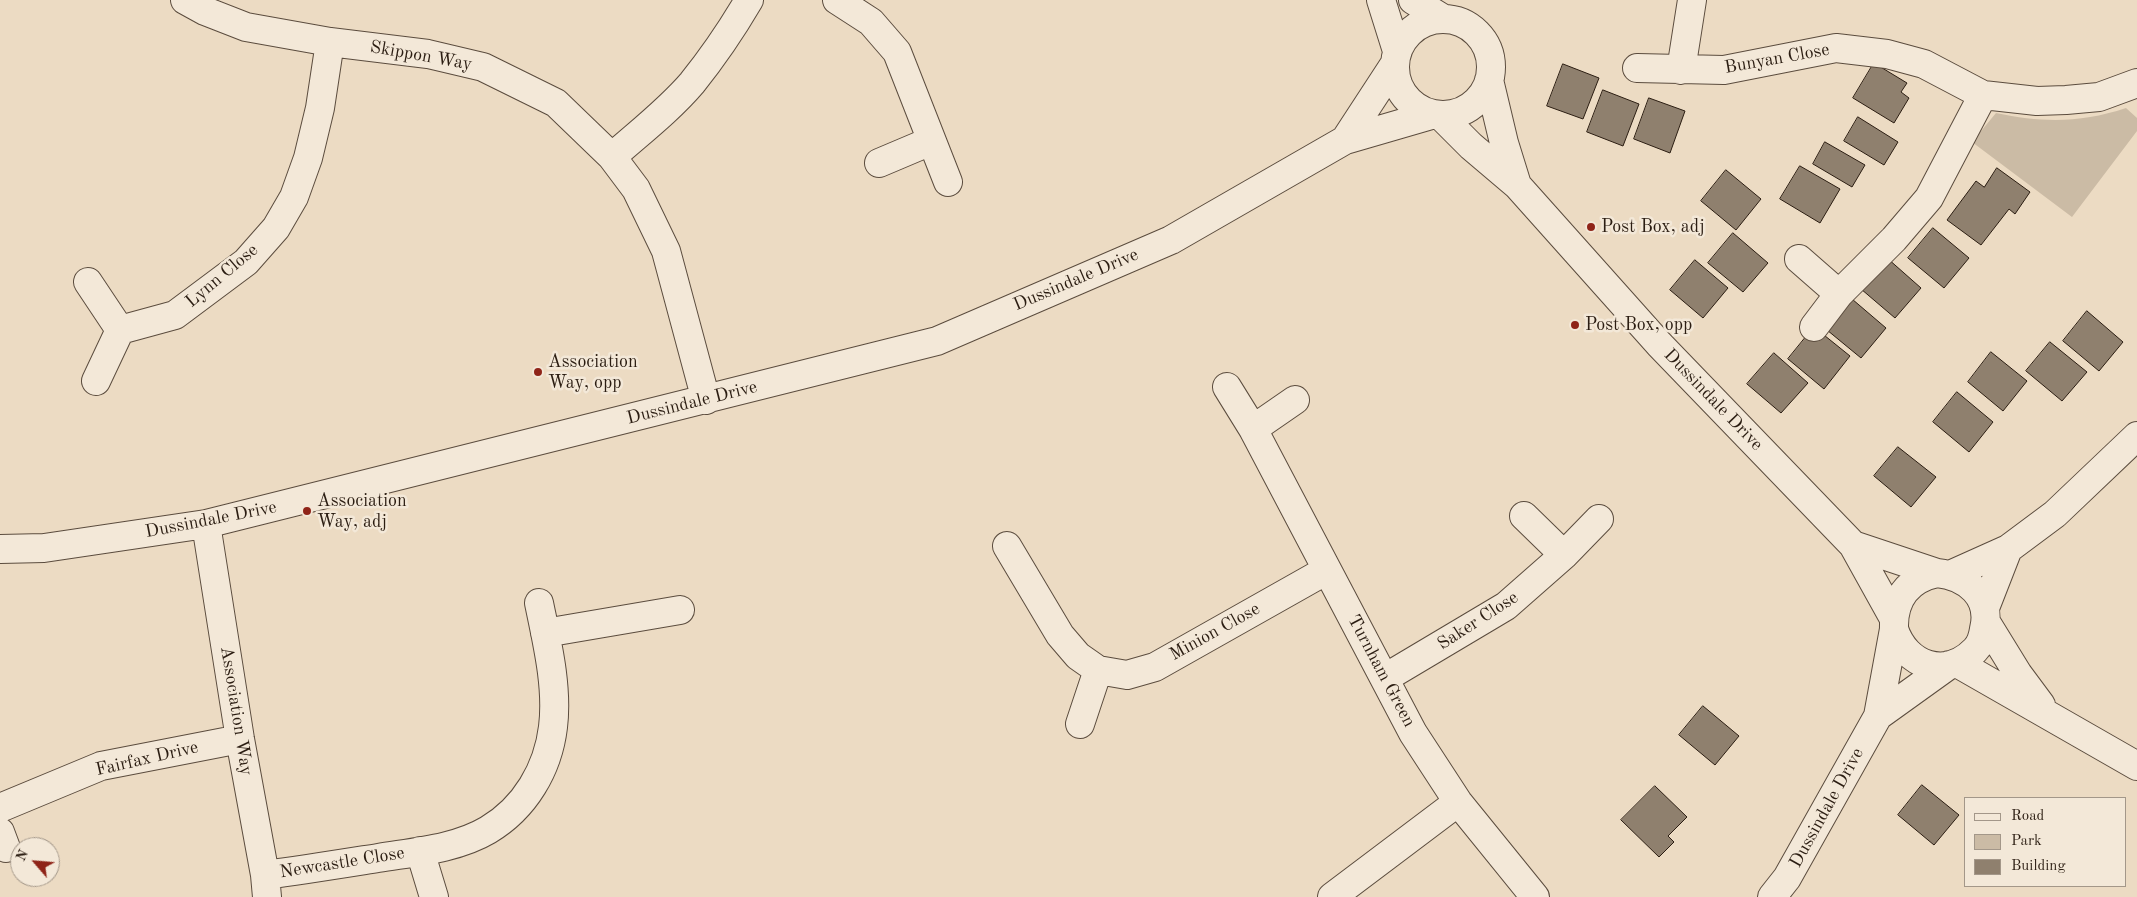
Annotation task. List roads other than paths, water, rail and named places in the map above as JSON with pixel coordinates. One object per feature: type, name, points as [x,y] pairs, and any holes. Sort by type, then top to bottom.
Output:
[{"type":"street","name":"Skippon Way","points":[[185,0],[205,11],[246,27],[330,42],[428,54],[483,67],[556,103],[612,157],[636,189],[666,251],[706,400]]},
{"type":"street","points":[[612,157],[650,124],[691,83],[734,26],[749,0]]},
{"type":"street","points":[[837,0],[872,22],[897,52],[948,182]]},
{"type":"street","points":[[1381,0],[1395,58]]},
{"type":"street","points":[[1413,0],[1442,18]]},
{"type":"street","points":[[1681,70],[1692,0]]},
{"type":"street","name":"Dussindale Drive","points":[[0,549],[44,548],[206,524],[936,341],[1171,240],[1345,140],[1436,115],[1459,113],[1468,109],[1479,99],[1489,80],[1492,69],[1490,57],[1480,37],[1462,22],[1442,18],[1423,22],[1408,33],[1345,140]]},
{"type":"street","name":"Lynn Close","points":[[120,330],[175,315],[246,262],[276,228],[294,197],[308,158],[320,108],[330,42]]},
{"type":"street","name":"Bunyan Close","points":[[1637,68],[1724,70],[1836,48],[1887,54],[1924,64],[1983,95],[2038,101],[2066,100],[2099,96],[2137,83]]},
{"type":"street","name":"Dussindale Drive","points":[[1395,58],[1395,80],[1400,92],[1408,102],[1418,109],[1436,115],[1517,185],[1659,344],[1853,545],[1894,623],[1897,640],[1906,652],[1914,658],[1936,666],[1953,664]]},
{"type":"street","name":"Dussindale Drive","points":[[1489,80],[1504,143],[1517,185]]},
{"type":"street","points":[[1814,327],[1839,294],[1894,239],[1930,198],[1983,95]]},
{"type":"street","points":[[879,163],[931,141]]},
{"type":"street","points":[[1799,259],[1839,294]]},
{"type":"street","points":[[88,282],[120,330],[96,381]]},
{"type":"street","name":"Turnham Green","points":[[1227,387],[1253,429],[1386,678],[1413,733],[1458,802],[1535,897]]},
{"type":"street","points":[[1253,429],[1295,400]]},
{"type":"street","points":[[1944,574],[2008,549],[2055,514],[2137,436]]},
{"type":"street","points":[[1524,516],[1564,556]]},
{"type":"street","name":"Saker Close","points":[[1386,678],[1506,606],[1564,556],[1599,519]]},
{"type":"street","name":"Association Way","points":[[206,524],[240,739],[266,886]]},
{"type":"street","name":"Dussindale Drive","points":[[1853,545],[1944,574],[1971,585],[1980,597],[1985,615],[1983,637],[1976,650],[1878,716]]},
{"type":"street","name":"Minion Close","points":[[1007,546],[1060,635],[1078,656],[1098,670],[1126,675],[1154,666],[1327,570]]},
{"type":"street","points":[[2008,549],[1985,615],[2018,674],[2048,714]]},
{"type":"street","name":"Dussindale Drive","points":[[1772,897],[1788,878],[1878,716],[1896,604],[1903,591],[1913,582],[1925,576],[1944,574]]},
{"type":"street","name":"Newcastle Close","points":[[266,886],[463,840],[488,830],[510,812],[534,787],[546,761],[553,727],[553,690],[545,633],[538,603]]},
{"type":"street","points":[[545,633],[680,610]]},
{"type":"street","points":[[1953,664],[2048,714],[2137,766]]},
{"type":"street","points":[[1080,724],[1098,670]]},
{"type":"street","name":"Fairfax Drive","points":[[0,808],[101,766],[240,739]]},
{"type":"street","points":[[1332,897],[1458,802]]},
{"type":"street","name":"Newcastle Close","points":[[420,851],[434,897]]},
{"type":"place","name":"Post Box, adj","points":[[1591,227]]},
{"type":"place","name":"Post Box, opp","points":[[1575,325]]},
{"type":"place","name":"Association Way, opp","points":[[538,372]]},
{"type":"place","name":"Association Way, adj","points":[[307,511]]}]
